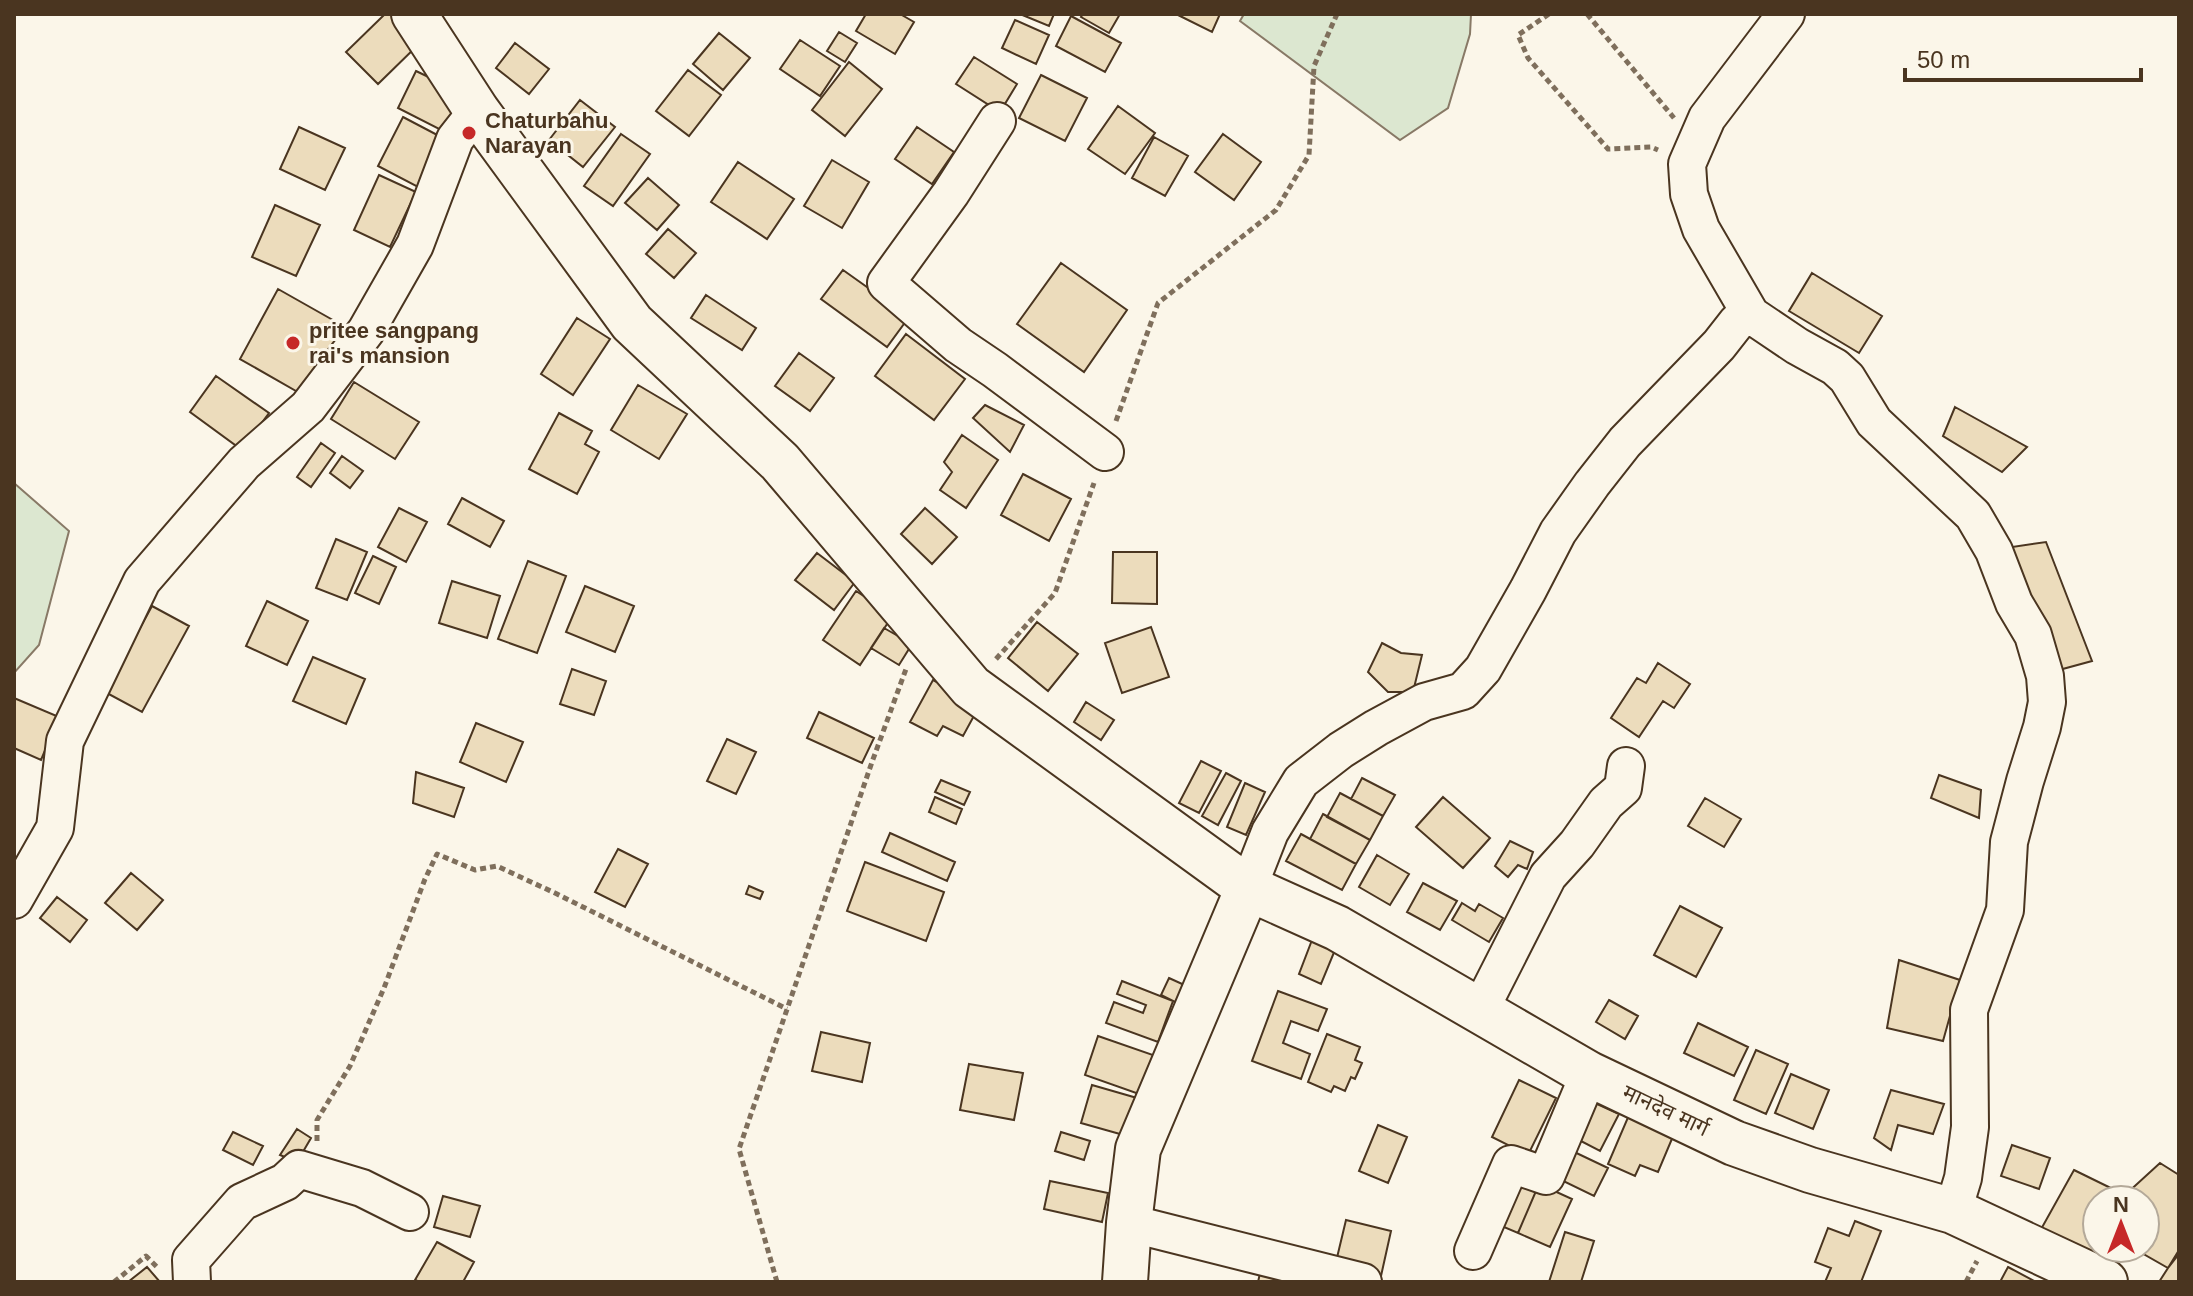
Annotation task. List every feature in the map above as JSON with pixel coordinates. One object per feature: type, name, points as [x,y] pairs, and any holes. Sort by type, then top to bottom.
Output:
[{"type":"main road","name":"मानदेव मार्ग","points":[[414,14],[477,111],[632,323],[780,462],[971,687],[1248,888],[1337,928],[1589,1074],[1734,1143],[1810,1170],[1953,1211],[2105,1282]]},
{"type":"main road","points":[[1125,1282],[1138,1149],[1248,888]]},
{"type":"street","points":[[1786,14],[1707,118],[1692,154],[1689,194],[1701,229],[1751,315],[1835,367],[1847,378],[1874,422],[1973,515],[1994,551],[2014,603],[2033,635],[2045,676],[2047,702],[2042,727],[2009,842],[2005,910],[1969,1010],[1970,1127],[1963,1178],[1953,1211]]},
{"type":"street","points":[[14,900],[55,828],[65,741],[142,581],[244,463],[308,407],[366,331],[415,245],[455,139],[477,111]]},
{"type":"street","points":[[997,121],[951,193],[886,283],[958,345],[1105,452]]},
{"type":"street","points":[[1248,888],[1270,832],[1301,781],[1376,728],[1424,702],[1463,691],[1483,669],[1558,532],[1592,484],[1625,442],[1719,345],[1737,322],[1751,315]]},
{"type":"street","points":[[1480,1010],[1548,876],[1577,844],[1606,803],[1623,788],[1626,766]]},
{"type":"street","points":[[1473,1251],[1511,1164],[1546,1176],[1589,1074]]},
{"type":"street","points":[[177,1278],[242,1202],[285,1182],[299,1169],[362,1188],[410,1212]]},
{"type":"street","points":[[1129,1223],[1317,1276],[1363,1282]]},
{"type":"path","points":[[971,687],[1055,593],[1158,303],[1276,210],[1309,155],[1314,66],[1337,14]]},
{"type":"path","points":[[1549,14],[1518,35],[1528,58],[1608,149],[1651,147],[1692,154]]},
{"type":"path","points":[[1587,14],[1692,154]]},
{"type":"path","points":[[777,1282],[739,1149],[872,762],[922,627]]},
{"type":"path","points":[[299,1169],[318,1139],[317,1120],[350,1066],[437,854],[475,870],[497,866],[787,1009]]},
{"type":"path","points":[[114,1282],[146,1256],[177,1278]]},
{"type":"green space","points":[[1244,14],[1471,14],[1470,34],[1448,108],[1400,140],[1240,21]]},
{"type":"green space","points":[[14,483],[69,531],[39,645],[14,673]]},
{"type":"building","points":[[385,14],[393,14],[421,42],[378,84],[346,52]]},
{"type":"building","points":[[866,14],[900,14],[914,22],[895,54],[856,31]]},
{"type":"building","points":[[1020,14],[1054,14],[1049,26]]},
{"type":"building","points":[[1083,14],[1120,14],[1109,33],[1081,17]]},
{"type":"building","points":[[1176,14],[1220,14],[1212,32]]},
{"type":"building","points":[[1071,16],[1121,43],[1105,72],[1056,46]]},
{"type":"building","points":[[1015,20],[1049,35],[1036,64],[1002,48]]},
{"type":"building","points":[[839,32],[857,43],[845,62],[827,51]]},
{"type":"building","points":[[719,33],[750,58],[723,90],[693,64]]},
{"type":"building","points":[[800,40],[840,66],[820,96],[780,69]]},
{"type":"building","points":[[515,43],[549,69],[529,94],[496,68]]},
{"type":"building","points":[[974,57],[1017,84],[1000,112],[956,84]]},
{"type":"building","points":[[849,62],[882,89],[845,136],[812,110]]},
{"type":"building","points":[[688,70],[721,95],[689,136],[656,111]]},
{"type":"building","points":[[416,71],[462,93],[443,131],[398,108]]},
{"type":"building","points":[[1041,75],[1087,98],[1065,141],[1019,118]]},
{"type":"building","points":[[580,100],[615,127],[583,167],[549,140]]},
{"type":"building","points":[[1118,106],[1155,133],[1125,174],[1088,149]]},
{"type":"building","points":[[403,117],[443,138],[418,187],[378,166]]},
{"type":"building","points":[[299,127],[345,148],[325,190],[280,169]]},
{"type":"building","points":[[917,127],[954,152],[932,184],[895,159]]},
{"type":"building","points":[[621,134],[650,154],[613,206],[584,186]]},
{"type":"building","points":[[1223,134],[1261,162],[1234,200],[1195,172]]},
{"type":"building","points":[[1154,137],[1188,156],[1165,196],[1132,178]]},
{"type":"building","points":[[832,160],[869,182],[842,228],[804,206]]},
{"type":"building","points":[[738,162],[794,199],[767,239],[711,202]]},
{"type":"building","points":[[379,175],[416,192],[390,247],[354,230]]},
{"type":"building","points":[[648,178],[679,205],[657,230],[625,203]]},
{"type":"building","points":[[275,205],[320,225],[296,276],[252,257]]},
{"type":"building","points":[[668,229],[696,253],[674,278],[646,254]]},
{"type":"building","points":[[1061,263],[1127,310],[1084,372],[1017,324]]},
{"type":"building","points":[[843,270],[909,317],[887,347],[821,299]]},
{"type":"building","points":[[1812,273],[1882,316],[1859,353],[1789,311]]},
{"type":"building","name":"pritee sangpang rai's mansion","points":[[278,289],[347,328],[303,395],[240,359]]},
{"type":"building","points":[[706,295],[756,328],[742,350],[691,318]]},
{"type":"building","points":[[577,318],[610,339],[573,395],[541,374]]},
{"type":"building","points":[[906,334],[965,379],[934,420],[875,376]]},
{"type":"building","points":[[799,353],[834,378],[810,411],[775,386]]},
{"type":"building","points":[[216,376],[269,413],[242,450],[190,412]]},
{"type":"building","points":[[354,382],[419,422],[395,459],[331,419]]},
{"type":"building","points":[[638,385],[687,414],[659,459],[611,430]]},
{"type":"building","points":[[985,405],[1024,425],[1010,452],[973,418]]},
{"type":"building","points":[[1955,407],[2027,447],[2002,472],[1943,436]]},
{"type":"building","points":[[559,413],[592,431],[585,444],[599,452],[577,494],[529,469]]},
{"type":"building","points":[[962,435],[998,460],[966,508],[940,490],[952,472],[944,462]]},
{"type":"building","points":[[321,443],[335,453],[311,487],[297,477]]},
{"type":"building","points":[[342,456],[363,471],[350,488],[330,473]]},
{"type":"building","points":[[1023,474],[1071,499],[1049,541],[1001,515]]},
{"type":"building","points":[[462,498],[504,521],[490,547],[448,524]]},
{"type":"building","points":[[399,508],[427,522],[406,562],[378,547]]},
{"type":"building","points":[[925,508],[957,537],[932,564],[901,534]]},
{"type":"building","points":[[336,539],[367,552],[347,600],[316,588]]},
{"type":"building","points":[[2046,542],[2092,661],[2059,670],[2012,547]]},
{"type":"building","points":[[1113,552],[1157,552],[1157,604],[1112,603]]},
{"type":"building","points":[[817,553],[855,582],[834,610],[795,580]]},
{"type":"building","points":[[373,556],[396,567],[379,604],[355,593]]},
{"type":"building","points":[[528,561],[566,576],[537,653],[498,639]]},
{"type":"building","points":[[452,581],[500,596],[487,638],[439,623]]},
{"type":"building","points":[[585,586],[634,606],[615,652],[566,632]]},
{"type":"building","points":[[856,591],[893,615],[860,665],[823,640]]},
{"type":"building","points":[[267,601],[308,621],[287,665],[246,646]]},
{"type":"building","points":[[152,606],[189,626],[142,712],[105,692]]},
{"type":"building","points":[[1037,622],[1078,654],[1048,691],[1008,658]]},
{"type":"building","points":[[1151,627],[1169,677],[1122,693],[1105,643]]},
{"type":"building","points":[[884,628],[912,644],[899,665],[871,648]]},
{"type":"building","points":[[1382,643],[1401,653],[1422,655],[1413,692],[1388,692],[1368,672]]},
{"type":"building","points":[[313,657],[365,679],[346,724],[293,701]]},
{"type":"building","points":[[1658,663],[1690,684],[1674,708],[1663,701],[1639,737],[1611,718],[1637,678],[1646,683]]},
{"type":"building","points":[[572,669],[606,681],[594,715],[560,704]]},
{"type":"building","points":[[933,680],[982,701],[963,736],[943,726],[937,736],[910,722]]},
{"type":"building","points":[[14,698],[59,717],[41,760],[14,748]]},
{"type":"building","points":[[1086,702],[1114,720],[1101,740],[1074,722]]},
{"type":"building","points":[[819,712],[874,738],[862,763],[807,738]]},
{"type":"building","points":[[476,723],[523,742],[506,782],[460,762]]},
{"type":"building","points":[[727,739],[756,752],[736,794],[707,781]]},
{"type":"building","points":[[1201,761],[1221,771],[1199,813],[1179,803]]},
{"type":"building","points":[[416,772],[464,788],[454,817],[413,803]]},
{"type":"building","points":[[1226,773],[1241,781],[1218,825],[1202,816]]},
{"type":"building","points":[[1939,775],[1981,790],[1979,818],[1931,798]]},
{"type":"building","points":[[1362,778],[1395,795],[1383,816],[1351,799]]},
{"type":"building","points":[[941,780],[970,792],[964,805],[935,792]]},
{"type":"building","points":[[1245,783],[1265,792],[1246,835],[1227,827]]},
{"type":"building","points":[[1340,793],[1383,816],[1370,840],[1327,817]]},
{"type":"building","points":[[935,797],[962,809],[956,824],[929,812]]},
{"type":"building","points":[[1443,797],[1490,838],[1463,868],[1416,827]]},
{"type":"building","points":[[1705,798],[1741,819],[1724,847],[1688,826]]},
{"type":"building","points":[[1323,814],[1370,840],[1356,864],[1310,839]]},
{"type":"building","points":[[890,833],[955,862],[947,881],[882,852]]},
{"type":"building","points":[[1301,834],[1356,864],[1342,890],[1286,861]]},
{"type":"building","points":[[1510,841],[1533,852],[1527,869],[1518,865],[1508,877],[1495,866]]},
{"type":"building","points":[[618,849],[648,864],[625,907],[595,892]]},
{"type":"building","points":[[1377,855],[1409,874],[1390,905],[1359,887]]},
{"type":"building","points":[[865,862],[944,892],[926,941],[847,911]]},
{"type":"building","points":[[131,873],[163,900],[137,930],[105,903]]},
{"type":"building","points":[[1423,883],[1457,901],[1440,930],[1407,912]]},
{"type":"building","points":[[749,886],[763,892],[760,899],[746,894]]},
{"type":"building","points":[[57,897],[87,920],[70,942],[40,918]]},
{"type":"building","points":[[1462,903],[1475,911],[1479,904],[1503,918],[1489,942],[1452,920]]},
{"type":"building","points":[[1680,906],[1722,928],[1696,977],[1654,955]]},
{"type":"building","points":[[1312,940],[1335,950],[1321,984],[1299,974]]},
{"type":"building","points":[[1899,960],[1960,980],[1943,1041],[1887,1028]]},
{"type":"building","points":[[1169,978],[1191,988],[1183,1006],[1161,995]]},
{"type":"building","points":[[1122,981],[1173,1001],[1158,1042],[1106,1023],[1114,1002],[1143,1013],[1146,1005],[1117,994]]},
{"type":"building","points":[[1278,991],[1327,1009],[1318,1031],[1291,1021],[1283,1043],[1310,1054],[1301,1079],[1252,1061]]},
{"type":"building","points":[[1609,1000],[1638,1016],[1625,1039],[1596,1022]]},
{"type":"building","points":[[1698,1023],[1748,1047],[1734,1076],[1684,1053]]},
{"type":"building","points":[[821,1032],[870,1043],[862,1082],[812,1071]]},
{"type":"building","points":[[1327,1034],[1360,1047],[1355,1060],[1362,1063],[1345,1091],[1334,1086],[1331,1092],[1308,1082]]},
{"type":"building","points":[[1098,1036],[1153,1055],[1139,1094],[1085,1075]]},
{"type":"building","points":[[1756,1050],[1788,1064],[1766,1114],[1734,1100]]},
{"type":"building","points":[[969,1064],[1023,1073],[1014,1120],[960,1110]]},
{"type":"building","points":[[1791,1074],[1829,1090],[1813,1129],[1775,1113]]},
{"type":"building","points":[[1519,1080],[1556,1098],[1528,1155],[1492,1137]]},
{"type":"building","points":[[1092,1085],[1137,1098],[1127,1136],[1081,1123]]},
{"type":"building","points":[[1891,1090],[1944,1104],[1933,1134],[1898,1125],[1891,1150],[1874,1138]]},
{"type":"building","points":[[1595,1103],[1619,1114],[1600,1151],[1577,1139]]},
{"type":"building","points":[[1629,1115],[1674,1134],[1658,1172],[1640,1165],[1635,1176],[1608,1164]]},
{"type":"building","points":[[1378,1125],[1407,1137],[1388,1183],[1359,1171]]},
{"type":"building","points":[[297,1129],[311,1138],[297,1162],[280,1155]]},
{"type":"building","points":[[233,1132],[263,1146],[253,1165],[223,1150]]},
{"type":"building","points":[[1061,1132],[1090,1141],[1084,1160],[1055,1151]]},
{"type":"building","points":[[2012,1145],[2050,1158],[2039,1189],[2001,1176]]},
{"type":"building","points":[[1568,1149],[1608,1168],[1594,1196],[1555,1177]]},
{"type":"building","points":[[2160,1163],[2179,1175],[2179,1254],[2168,1268],[2161,1264],[2161,1184],[2137,1184]]},
{"type":"building","points":[[2074,1170],[2103,1184],[2081,1184],[2081,1250],[2040,1231]]},
{"type":"building","points":[[1513,1173],[1539,1184],[1518,1233],[1492,1222]]},
{"type":"building","points":[[1050,1181],[1108,1193],[1102,1222],[1044,1209]]},
{"type":"building","points":[[1539,1184],[1572,1199],[1550,1247],[1518,1233]]},
{"type":"building","points":[[443,1196],[480,1206],[470,1237],[434,1227]]},
{"type":"building","points":[[1346,1220],[1391,1231],[1381,1276],[1335,1266]]},
{"type":"building","points":[[1855,1221],[1881,1231],[1861,1282],[1825,1282],[1831,1268],[1815,1262],[1828,1228],[1849,1236]]},
{"type":"building","points":[[1565,1232],[1594,1241],[1581,1282],[1549,1282]]},
{"type":"building","points":[[437,1242],[474,1262],[463,1282],[415,1280]]},
{"type":"building","points":[[2179,1250],[2179,1282],[2159,1282],[2168,1268]]},
{"type":"building","points":[[147,1267],[160,1282],[128,1282]]},
{"type":"building","points":[[2008,1267],[2036,1282],[2000,1282]]},
{"type":"building","points":[[1261,1269],[1296,1282],[1258,1282]]},
{"type":"place","name":"Chaturbahu Narayan","points":[[469,133]]},
{"type":"place","name":"pritee sangpang rai's mansion","points":[[293,343]]}]
